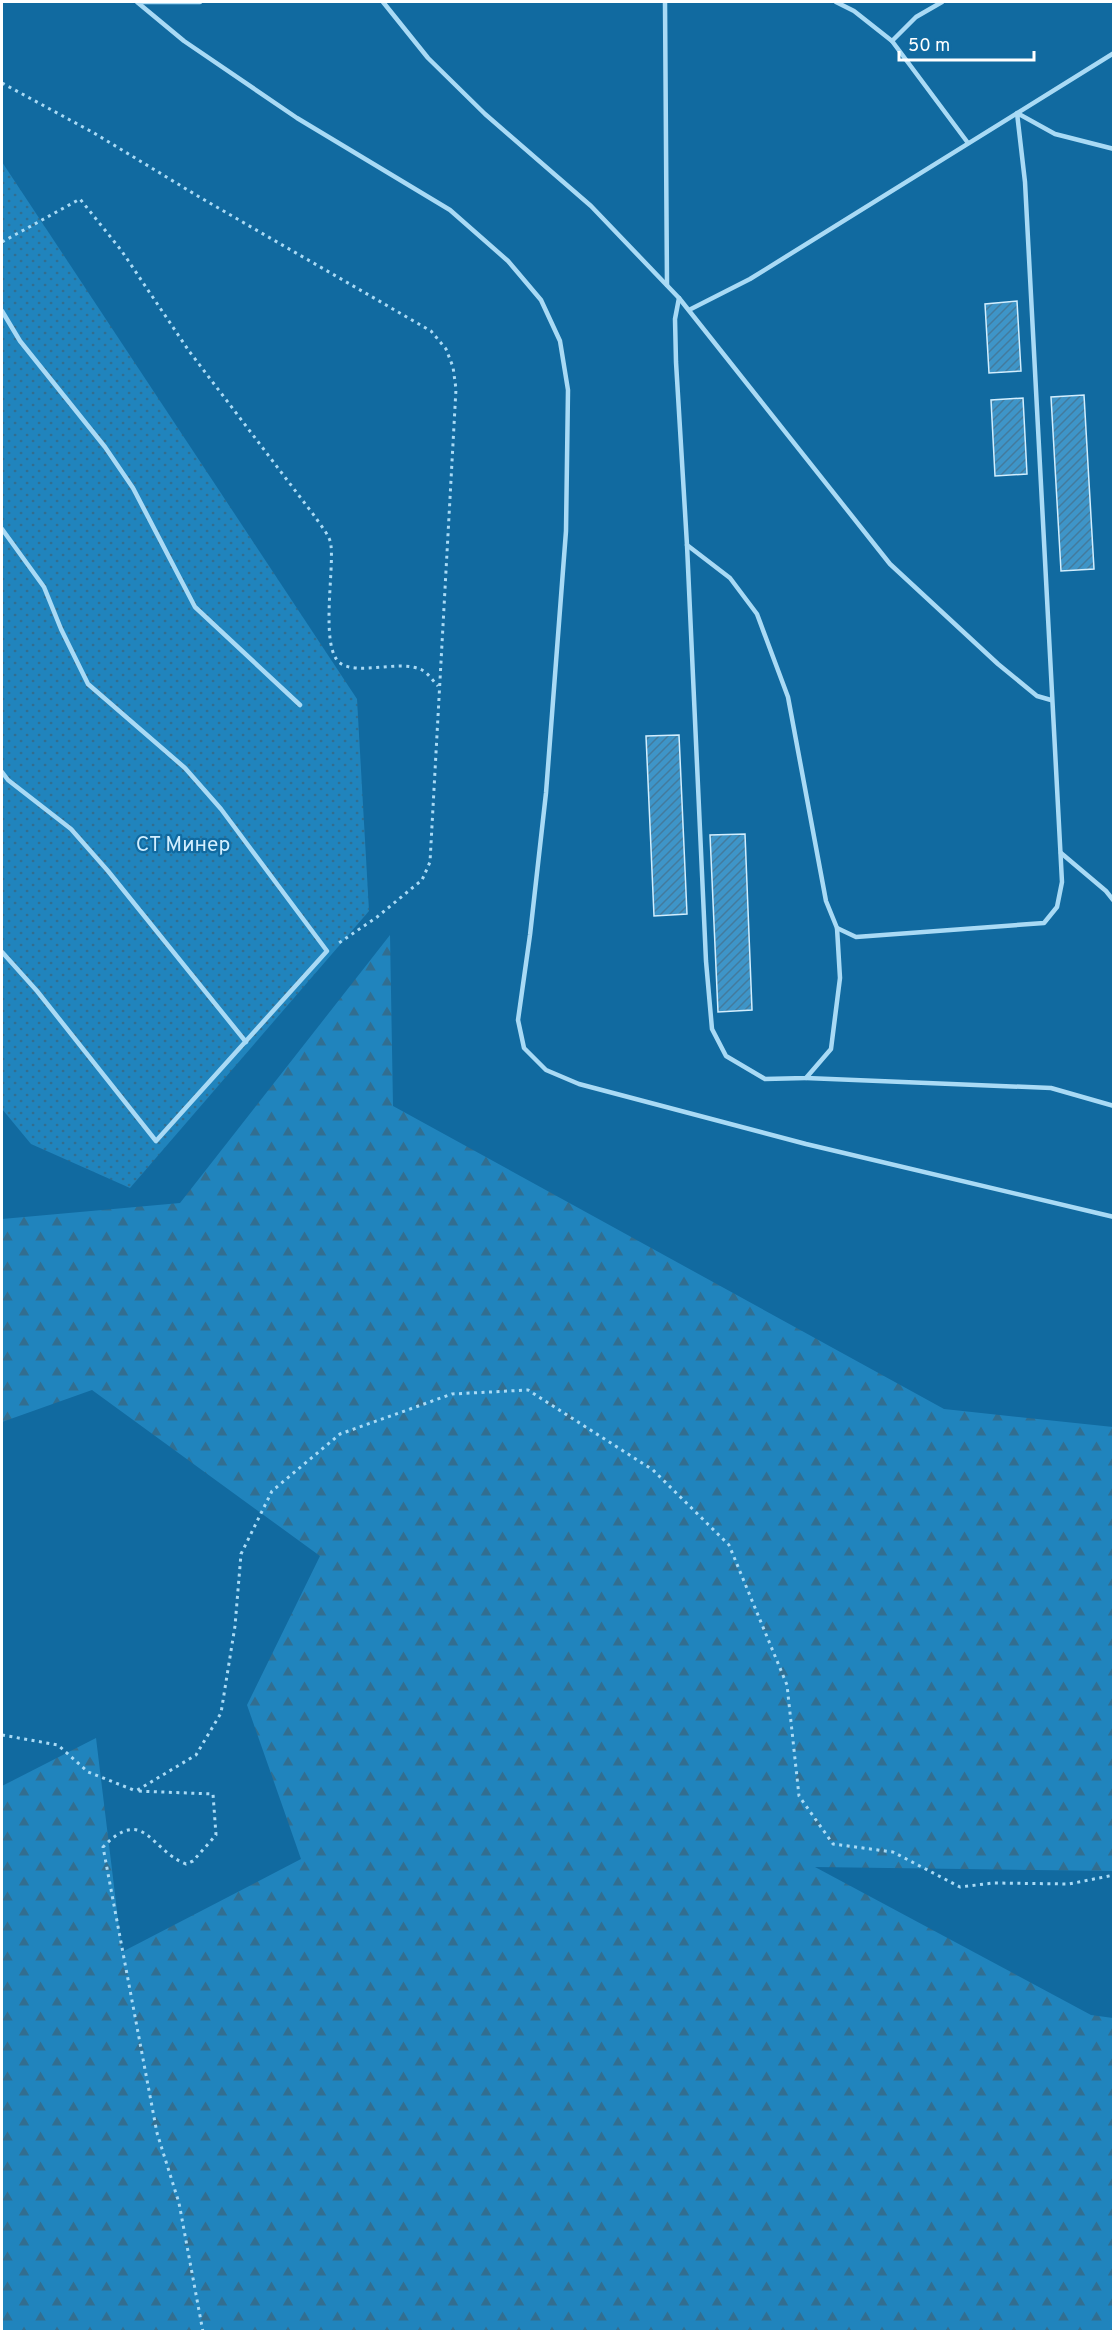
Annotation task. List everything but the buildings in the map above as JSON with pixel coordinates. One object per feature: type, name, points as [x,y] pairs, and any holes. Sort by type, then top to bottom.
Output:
[{"type":"lane","points":[[137,2],[200,2]]},
{"type":"lane","points":[[137,2],[184,41],[297,118],[450,210],[508,261],[535,292],[560,341],[568,390],[566,531],[546,793],[518,1020],[524,1048],[546,1070],[579,1084],[806,1144],[1113,1217]]},
{"type":"lane","points":[[383,2],[428,58],[485,114],[591,206],[668,285],[890,564],[998,664],[1037,696],[1051,700]]},
{"type":"lane","points":[[665,2],[668,285]]},
{"type":"lane","points":[[836,2],[854,10],[892,41],[968,143]]},
{"type":"lane","points":[[892,41],[916,17],[942,2]]},
{"type":"lane","points":[[689,310],[750,279],[1113,54]]},
{"type":"lane","points":[[1017,113],[1055,134],[1113,149]]},
{"type":"lane","points":[[837,928],[856,937],[1044,923],[1057,907],[1062,882],[1061,853],[1051,700],[1026,182],[1017,113]]},
{"type":"lane","points":[[679,298],[675,319],[675,341],[706,961],[712,1029],[726,1056],[765,1079],[806,1078],[1051,1088],[1113,1107]]},
{"type":"lane","points":[[2,311],[20,341],[105,447],[133,488],[195,607],[300,705]]},
{"type":"lane","points":[[2,529],[44,587],[61,629],[88,684],[186,768],[221,809],[327,951],[156,1141],[37,991],[2,952]]},
{"type":"lane","points":[[687,545],[730,578],[757,614],[788,697],[826,901],[837,928],[840,978],[831,1049],[806,1078]]},
{"type":"lane","points":[[2,772],[8,780],[71,829],[246,1042]]},
{"type":"lane","points":[[1061,853],[1106,891],[1113,901]]},
{"type":"path","points":[[2,83],[94,133],[201,198],[431,331],[446,349],[453,367],[456,389],[430,862],[422,880],[377,917],[327,951]]},
{"type":"path","points":[[2,242],[80,199],[121,250],[189,351],[316,518],[332,544],[329,625],[332,653],[340,663],[351,668],[412,666],[424,671],[438,686]]},
{"type":"path","points":[[136,1791],[196,1755],[221,1713],[235,1626],[241,1554],[272,1491],[340,1434],[452,1394],[528,1390],[653,1470],[729,1545],[787,1685],[799,1796],[833,1844],[893,1852],[960,1887],[993,1883],[1069,1884],[1113,1875]]},
{"type":"path","points":[[2,1735],[58,1745],[88,1772],[136,1791],[162,1794],[209,1792],[213,1794],[216,1835],[193,1861],[186,1864],[141,1831],[126,1829],[104,1847],[157,2133],[179,2203],[203,2331]]},
{"type":"green space","name":"СТ Минер","points":[[2,162],[357,699],[369,911],[130,1188],[31,1144],[2,1109]]},
{"type":"green space","points":[[390,935],[393,1106],[944,1409],[1113,1427],[1113,1871],[815,1867],[1091,2015],[1113,2018],[1113,2331],[2,2331],[2,1786],[96,1738],[122,1952],[301,1859],[247,1705],[320,1556],[92,1390],[2,1422],[2,1219],[180,1203]]}]
